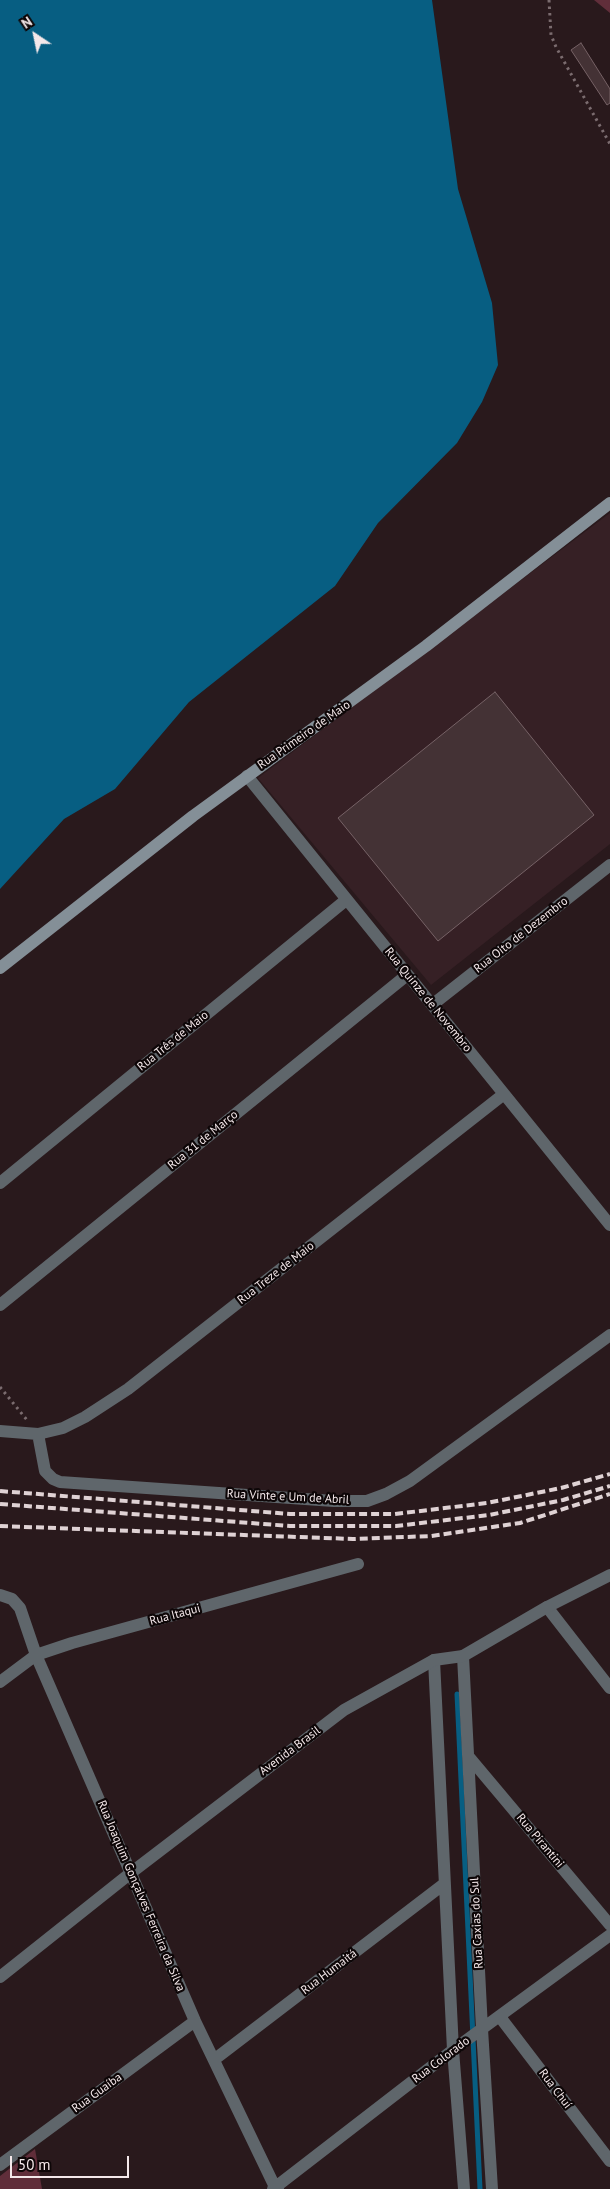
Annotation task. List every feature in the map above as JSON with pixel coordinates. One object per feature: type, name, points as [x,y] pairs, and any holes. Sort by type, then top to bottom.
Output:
[{"type":"main road","name":"Rua Primeiro de Maio","points":[[0,968],[247,776],[418,652],[610,503]]},
{"type":"street","name":"Rua Quinze de Novembro","points":[[247,776],[610,1225]]},
{"type":"street","name":"Rua Oito de Dezembro","points":[[432,1005],[610,866]]},
{"type":"street","name":"Rua Três de Maio","points":[[0,1182],[346,900]]},
{"type":"street","name":"Rua 31 de Março","points":[[0,1305],[407,974]]},
{"type":"street","name":"Rua Treze de Maio","points":[[0,1431],[38,1434],[63,1428],[128,1389],[504,1094]]},
{"type":"street","name":"Rua Vinte e Um de Abril","points":[[38,1434],[45,1470],[53,1479],[60,1482],[334,1501],[367,1500],[386,1494],[410,1481],[610,1335]]},
{"type":"street","name":"Rua Itaqui","points":[[0,1682],[36,1655],[72,1643],[358,1564]]},
{"type":"street","name":"Avenida Brasil","points":[[0,1977],[132,1872],[344,1710],[434,1660],[463,1656],[547,1607],[610,1575]]},
{"type":"street","name":"Rua Joaquim Gonçalves Ferreira da Silva","points":[[6,1597],[20,1608],[36,1655],[132,1872],[195,2021],[215,2059],[275,2188]]},
{"type":"street","points":[[547,1607],[610,1688]]},
{"type":"street","name":"Rua Caxias do Sul","points":[[463,1656],[469,1757],[479,2031],[492,2189]]},
{"type":"street","points":[[434,1660],[444,1884],[464,2189]]},
{"type":"street","name":"Rua Pirantini","points":[[469,1757],[610,1925]]},
{"type":"street","name":"Rua Humaitá","points":[[215,2059],[444,1884]]},
{"type":"street","name":"Rua Colorado","points":[[275,2188],[454,2049],[610,1935]]},
{"type":"street","name":"Rua Chuí","points":[[500,2017],[610,2161]]},
{"type":"street","name":"Rua Guaíba","points":[[0,2165],[195,2021]]},
{"type":"path","points":[[549,0],[551,35],[556,47],[610,144]]},
{"type":"path","points":[[0,1387],[38,1434]]},
{"type":"shaded area","points":[[594,0],[610,0],[610,13]]},
{"type":"shaded area","points":[[610,513],[610,844],[431,985],[258,778]]},
{"type":"shaded area","points":[[35,2149],[42,2189],[0,2189],[0,2176]]},
{"type":"water","points":[[0,0],[432,0],[458,189],[492,303],[498,365],[482,402],[457,443],[378,523],[335,586],[189,702],[115,789],[64,819],[0,889]]},
{"type":"building","points":[[581,43],[610,89],[610,103],[607,105],[571,50]]},
{"type":"building","points":[[495,692],[594,815],[438,941],[338,818]]},
{"type":"waterway","points":[[457,1694],[480,2189]]},
{"type":"railway","points":[[0,1491],[290,1514],[395,1514],[487,1503],[561,1488],[610,1474]]},
{"type":"railway","points":[[0,1504],[290,1526],[396,1526],[489,1515],[563,1500],[610,1486]]},
{"type":"railway","points":[[0,1526],[353,1539],[431,1536],[520,1523],[610,1494]]}]
